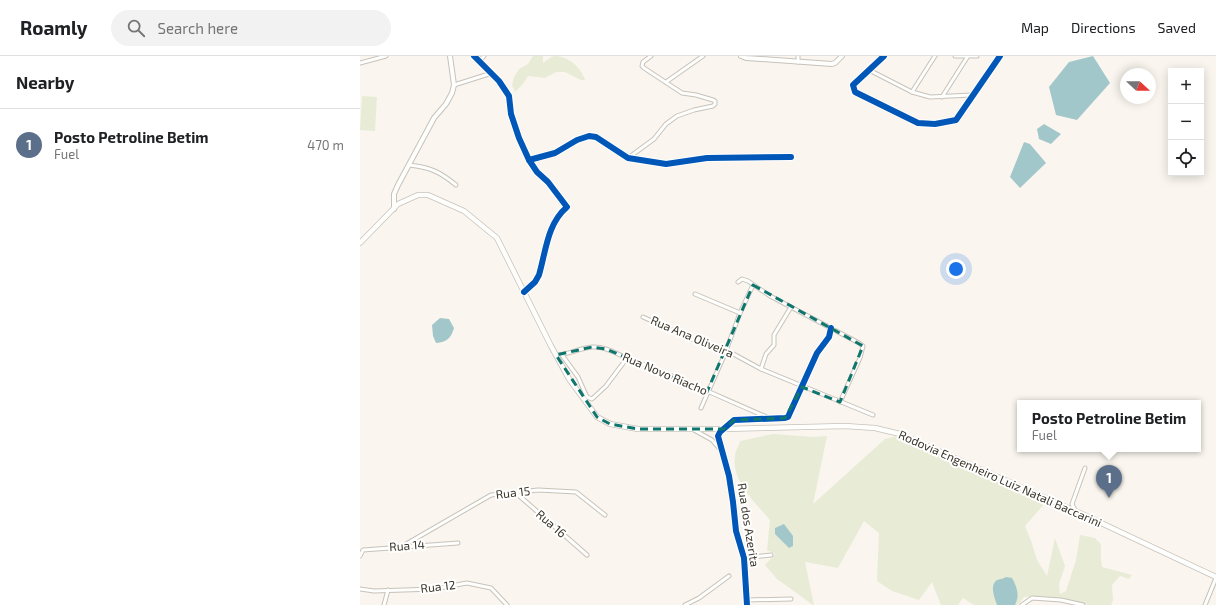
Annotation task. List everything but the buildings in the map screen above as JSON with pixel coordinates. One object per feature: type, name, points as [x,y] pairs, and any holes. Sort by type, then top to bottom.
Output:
[{"type":"main road","name":"Rodovia Engenheiro Luiz Natali Baccarini","points":[[360,243],[394,210],[398,204],[418,195],[428,195],[464,211],[497,238],[524,292],[559,355],[569,379],[597,417],[610,424],[638,429],[724,429],[846,426],[875,428],[900,434],[1076,512],[1216,577]]},
{"type":"street","points":[[360,63],[386,56]]},
{"type":"street","points":[[394,210],[394,194],[434,118],[446,104],[452,93],[454,85],[450,56]]},
{"type":"street","points":[[474,56],[492,72],[509,96],[512,114],[519,138],[529,160],[537,172],[548,182],[567,206],[552,226],[539,275],[535,282],[524,292]]},
{"type":"street","points":[[480,62],[484,56]]},
{"type":"street","points":[[628,158],[654,139],[666,124],[677,116],[694,110],[713,106],[715,104],[715,101],[713,100],[682,93],[644,68],[642,66],[643,62],[651,56]]},
{"type":"street","points":[[666,82],[703,56]]},
{"type":"street","points":[[741,56],[746,58],[832,64],[842,56]]},
{"type":"street","points":[[798,56],[798,62]]},
{"type":"street","points":[[884,56],[853,85],[855,92],[918,123],[935,124],[956,120],[972,94],[1000,56]]},
{"type":"street","points":[[912,92],[935,56]]},
{"type":"street","points":[[955,56],[977,56]]},
{"type":"street","points":[[942,98],[968,56]]},
{"type":"street","points":[[869,70],[912,92],[930,97],[942,98],[972,94]]},
{"type":"street","points":[[454,85],[492,72]]},
{"type":"street","points":[[529,160],[555,153],[576,140],[589,136],[596,137],[628,158],[666,164],[708,158],[791,157]]},
{"type":"street","points":[[409,165],[440,172],[456,185]]},
{"type":"street","points":[[738,282],[742,279],[748,281],[791,307],[860,343],[862,346],[860,358],[840,402]]},
{"type":"street","points":[[701,408],[753,285]]},
{"type":"street","points":[[695,294],[740,313]]},
{"type":"street","points":[[761,370],[766,354],[774,345],[774,334],[791,307]]},
{"type":"street","name":"Rua Ana Oliveira","points":[[643,317],[696,340],[726,350],[761,370],[872,415]]},
{"type":"street","points":[[721,451],[718,436],[720,432],[734,420],[788,417],[817,353],[830,337],[831,328]]},
{"type":"street","name":"Rua Novo Riacho","points":[[559,355],[592,347],[606,349],[662,371],[770,419]]},
{"type":"street","points":[[559,355],[578,377],[588,397],[592,399],[606,386],[627,358]]},
{"type":"street","points":[[690,429],[698,431],[712,440],[721,451]]},
{"type":"street","name":"Rua dos Azerita","points":[[721,451],[729,476],[734,502],[736,531],[744,558],[747,605]]},
{"type":"street","points":[[1076,512],[1072,504],[1085,468]]},
{"type":"street","name":"Rua 15","points":[[402,547],[491,495],[538,490],[576,492],[606,515]]},
{"type":"street","name":"Rua 16","points":[[516,493],[587,555]]},
{"type":"street","name":"Rua 14","points":[[360,556],[363,550],[458,543]]},
{"type":"street","points":[[744,558],[771,554]]},
{"type":"street","points":[[685,605],[699,598],[730,576]]},
{"type":"street","points":[[1205,605],[1216,577]]},
{"type":"street","name":"Rua 12","points":[[360,589],[434,589],[467,583],[491,588],[508,605]]},
{"type":"street","points":[[384,605],[388,590]]},
{"type":"street","points":[[1022,605],[1032,598],[1061,600],[1083,605]]},
{"type":"street","points":[[747,600],[791,599]]},
{"type":"highlighted area","points":[[753,285],[863,346],[840,402],[802,387],[785,418],[734,420],[724,429],[638,429],[610,424],[597,417],[556,355],[592,347],[606,349],[707,392]]},
{"type":"green space","points":[[533,56],[543,56],[543,63],[554,56],[559,56],[569,60],[577,67],[585,80],[581,80],[565,72],[556,72],[545,78],[528,76],[515,92],[512,85],[514,77],[519,69],[528,64]]},
{"type":"green space","points":[[362,96],[377,97],[375,131],[360,130]]},
{"type":"green space","points":[[773,434],[813,437],[827,436],[813,504],[885,439],[898,436],[1045,503],[1025,526],[1037,560],[1047,576],[1055,538],[1065,566],[1059,584],[1060,594],[1066,591],[1076,560],[1080,535],[1095,538],[1101,544],[1102,567],[1132,575],[1129,579],[1120,576],[1112,585],[1113,600],[1111,605],[1089,605],[1061,598],[1038,596],[1024,597],[1018,605],[974,605],[963,598],[958,605],[941,605],[932,582],[919,600],[892,591],[877,581],[879,533],[864,521],[838,568],[805,562],[813,605],[777,579],[765,565],[775,554],[767,550],[770,520],[745,491],[737,474],[735,454],[740,441]]},
{"type":"water","points":[[1093,56],[1110,83],[1077,120],[1056,115],[1049,87],[1069,62]]},
{"type":"water","points":[[1044,124],[1061,134],[1051,144],[1039,139],[1037,129]]},
{"type":"water","points":[[1024,142],[1030,144],[1046,163],[1020,188],[1010,177]]},
{"type":"water","points":[[440,318],[449,319],[454,328],[448,339],[443,342],[436,343],[433,336],[432,325]]},
{"type":"water","points":[[784,524],[793,536],[793,546],[789,548],[775,534],[775,528]]},
{"type":"water","points":[[1006,577],[1012,578],[1018,594],[1017,601],[1015,605],[997,605],[993,592],[993,585],[997,580]]},
{"type":"cycle path","points":[[474,56],[499,81],[509,96],[511,114],[519,138],[529,160],[537,172],[548,182],[567,207],[555,221],[551,230],[539,275],[535,282],[524,292]]},
{"type":"cycle path","points":[[884,56],[853,85],[855,92],[918,123],[935,124],[956,120],[1000,56]]},
{"type":"cycle path","points":[[529,160],[555,153],[577,140],[589,136],[596,137],[628,158],[666,164],[707,158],[791,157]]},
{"type":"cycle path","points":[[747,605],[744,558],[736,531],[729,476],[718,436],[720,432],[734,420],[788,417],[817,353],[829,337],[831,328]]},
{"type":"place","name":"Posto Petroline Betim","points":[[1109,498]]}]
